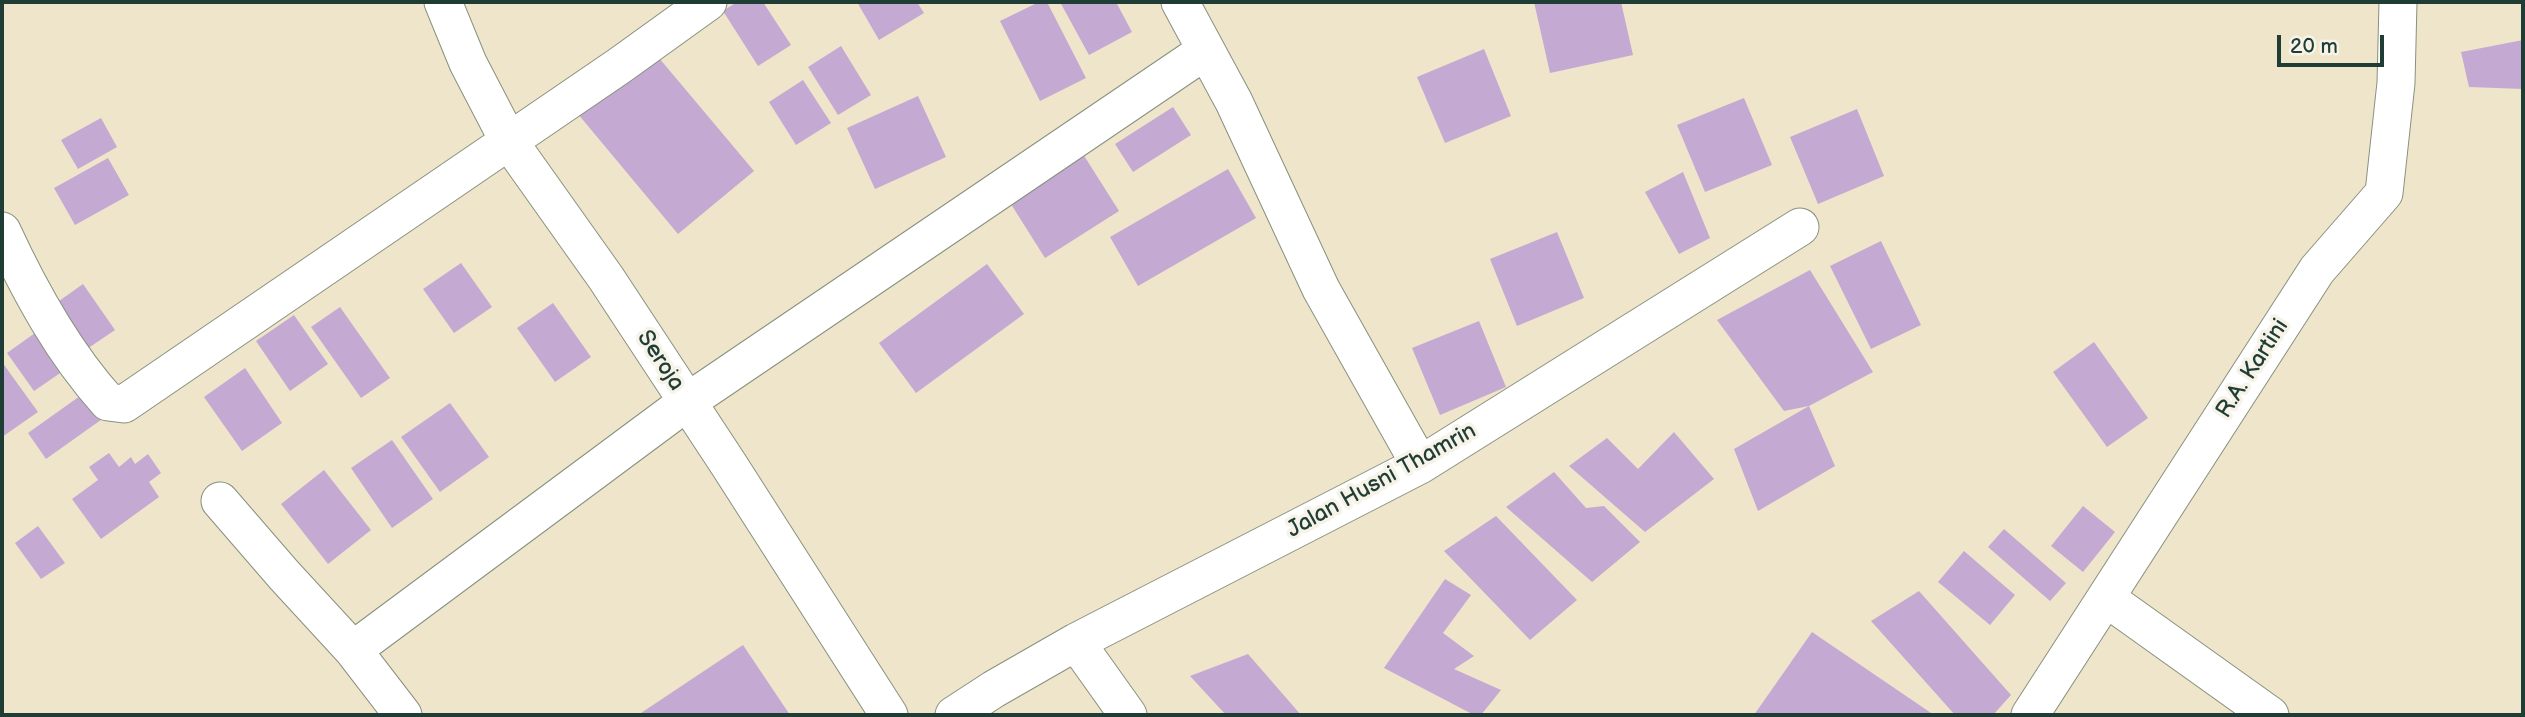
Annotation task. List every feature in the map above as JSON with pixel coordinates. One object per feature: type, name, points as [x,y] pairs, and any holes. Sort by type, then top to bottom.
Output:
[{"type":"street","name":"Seroja","points":[[443,2],[468,63],[508,140],[606,278],[889,715]]},
{"type":"street","points":[[2,231],[41,309],[94,387],[108,402],[124,404],[619,66],[708,2]]},
{"type":"street","points":[[1180,2],[1234,102],[1321,289],[1420,465]]},
{"type":"street","name":"R.A. Kartini","points":[[2031,715],[2317,270],[2384,193],[2396,83],[2398,2]]},
{"type":"street","points":[[354,650],[687,402],[1205,51]]},
{"type":"street","name":"Jalan Husni Thamrin","points":[[954,715],[1076,642],[1420,465],[1800,227]]},
{"type":"street","points":[[220,501],[354,650],[403,715]]},
{"type":"street","points":[[2106,598],[2270,715]]},
{"type":"street","points":[[1076,642],[1128,715]]},
{"type":"building","points":[[737,2],[763,2],[791,45],[758,66],[723,11]]},
{"type":"building","points":[[857,2],[917,2],[924,13],[879,40]]},
{"type":"building","points":[[1039,2],[1047,2],[1086,78],[1040,101],[1000,21]]},
{"type":"building","points":[[1060,2],[1116,2],[1132,32],[1089,55]]},
{"type":"building","points":[[1534,2],[1621,2],[1633,55],[1550,73]]},
{"type":"building","points":[[2523,40],[2523,89],[2469,87],[2461,52]]},
{"type":"building","points":[[841,46],[871,95],[838,115],[808,67]]},
{"type":"building","points":[[1484,49],[1511,116],[1445,143],[1417,77]]},
{"type":"building","points":[[654,52],[754,171],[678,234],[578,114]]},
{"type":"building","points":[[803,80],[831,123],[796,145],[769,102]]},
{"type":"building","points":[[918,96],[946,157],[875,189],[847,128]]},
{"type":"building","points":[[1744,98],[1772,165],[1705,192],[1677,125]]},
{"type":"building","points":[[1173,107],[1191,135],[1133,172],[1115,144]]},
{"type":"building","points":[[1857,109],[1884,176],[1818,204],[1790,137]]},
{"type":"building","points":[[101,118],[117,147],[78,169],[61,140]]},
{"type":"building","points":[[1083,154],[1119,211],[1045,258],[1009,201]]},
{"type":"building","points":[[108,158],[129,195],[75,225],[54,188]]},
{"type":"building","points":[[1228,169],[1256,218],[1138,286],[1110,237]]},
{"type":"building","points":[[1683,172],[1710,238],[1679,254],[1645,192]]},
{"type":"building","points":[[1557,232],[1584,298],[1517,326],[1490,259]]},
{"type":"building","points":[[1881,241],[1921,325],[1871,349],[1830,266]]},
{"type":"building","points":[[461,263],[492,307],[454,333],[423,289]]},
{"type":"building","points":[[987,264],[1024,314],[916,393],[879,343]]},
{"type":"building","points":[[1810,270],[1873,372],[1809,406],[1784,411],[1717,320]]},
{"type":"building","points":[[83,284],[115,330],[84,351],[52,306]]},
{"type":"building","points":[[553,303],[591,357],[555,382],[517,328]]},
{"type":"building","points":[[340,307],[390,378],[361,398],[311,327]]},
{"type":"building","points":[[294,315],[328,364],[290,391],[256,341]]},
{"type":"building","points":[[1479,321],[1506,387],[1440,415],[1412,348]]},
{"type":"building","points":[[42,328],[69,367],[34,391],[7,353]]},
{"type":"building","points":[[2094,342],[2148,418],[2107,447],[2053,372]]},
{"type":"building","points":[[2,362],[38,412],[2,437]]},
{"type":"building","points":[[245,368],[282,423],[242,451],[204,397]]},
{"type":"building","points":[[87,391],[105,417],[46,459],[28,433]]},
{"type":"building","points":[[450,403],[489,457],[440,492],[401,437]]},
{"type":"building","points":[[1809,406],[1835,466],[1758,511],[1734,449]]},
{"type":"building","points":[[1674,432],[1714,479],[1645,532],[1569,466],[1607,438],[1638,469]]},
{"type":"building","points":[[392,440],[433,499],[392,528],[351,468]]},
{"type":"building","points":[[109,453],[119,467],[131,457],[135,464],[148,454],[161,473],[149,482],[159,497],[101,539],[72,499],[98,480],[89,467]]},
{"type":"building","points":[[324,470],[371,530],[328,564],[281,504]]},
{"type":"building","points":[[1554,472],[1586,508],[1604,506],[1640,542],[1592,582],[1506,507]]},
{"type":"building","points":[[2083,506],[2115,532],[2083,572],[2051,546]]},
{"type":"building","points":[[1496,516],[1577,600],[1530,640],[1444,551]]},
{"type":"building","points":[[38,526],[65,563],[41,579],[15,543]]},
{"type":"building","points":[[2004,529],[2066,583],[2050,601],[1988,547]]},
{"type":"building","points":[[1964,551],[2015,595],[1990,625],[1938,582]]},
{"type":"building","points":[[1445,579],[1471,595],[1443,633],[1474,656],[1454,669],[1501,690],[1481,715],[1474,715],[1384,668]]},
{"type":"building","points":[[1919,591],[2011,695],[1993,715],[1955,715],[1871,621]]},
{"type":"building","points":[[1812,632],[1934,715],[1754,715]]},
{"type":"building","points":[[743,645],[790,715],[638,715]]},
{"type":"building","points":[[1248,654],[1301,715],[1226,715],[1190,676]]}]
